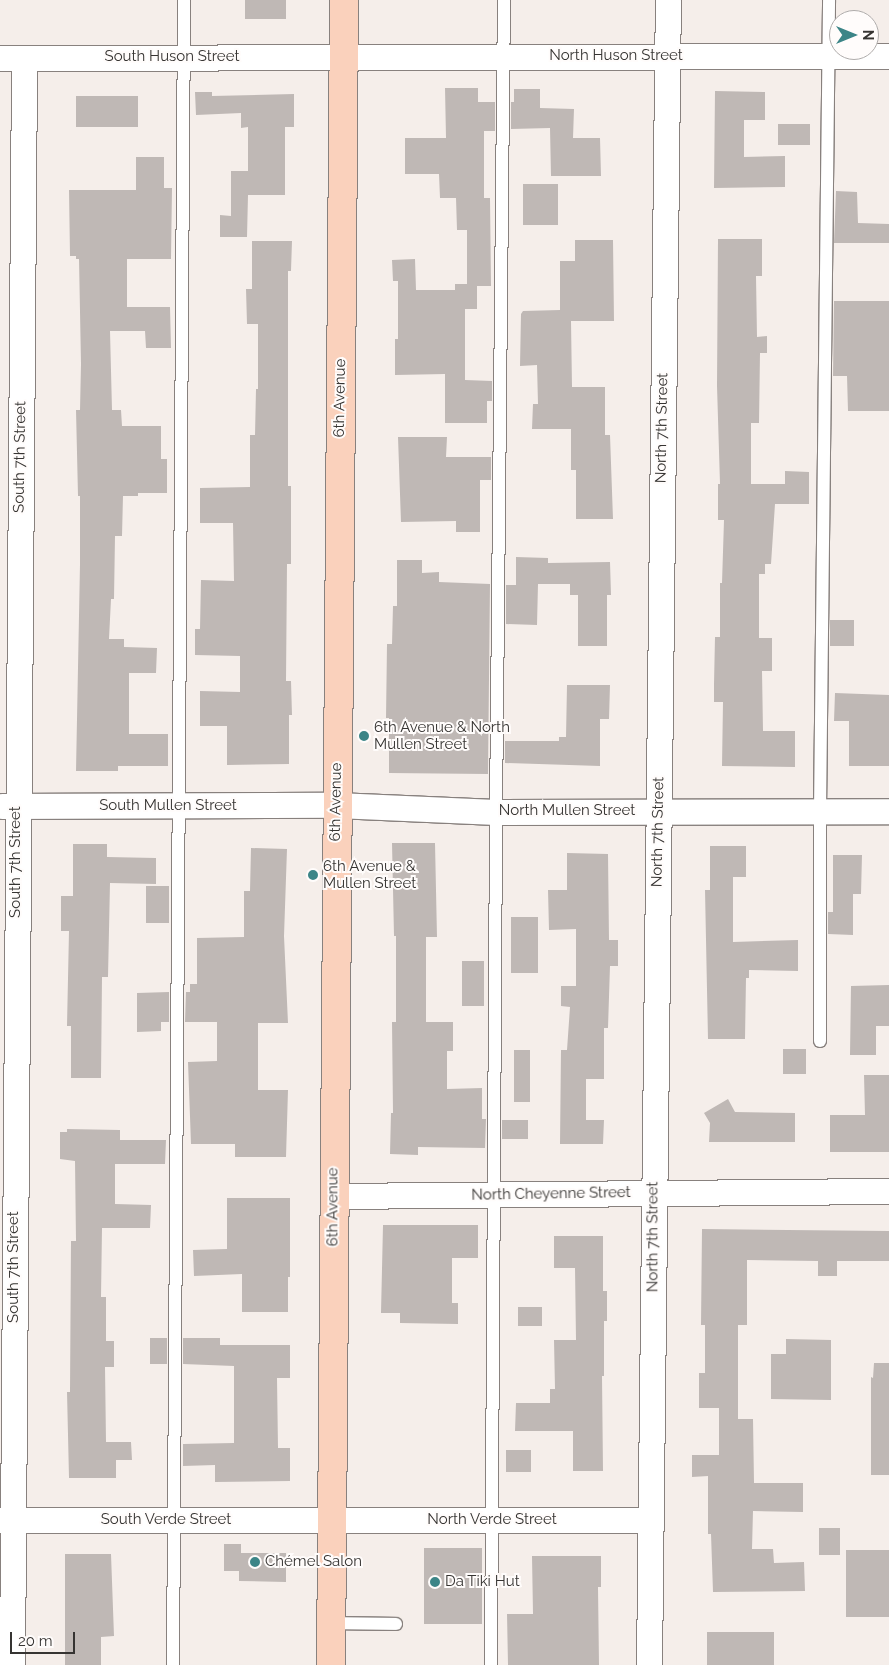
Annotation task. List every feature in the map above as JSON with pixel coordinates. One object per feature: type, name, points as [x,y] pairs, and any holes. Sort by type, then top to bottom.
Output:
[{"type":"main road","name":"6th Avenue","points":[[331,1665],[336,805],[344,0]]},
{"type":"street","name":"North 7th Street","points":[[649,1665],[668,0]]},
{"type":"street","name":"North Huson Street","points":[[344,57],[889,56]]},
{"type":"street","name":"South Huson Street","points":[[12,58],[344,57]]},
{"type":"street","name":"South 7th Street","points":[[12,58],[7,1520],[12,1665]]},
{"type":"street","name":"North Mullen Street","points":[[336,805],[496,812],[889,811]]},
{"type":"street","name":"South Mullen Street","points":[[8,806],[336,805]]},
{"type":"street","name":"North Cheyenne Street","points":[[333,1196],[889,1192]]},
{"type":"street","name":"South Verde Street","points":[[7,1520],[332,1520]]},
{"type":"street","name":"North Verde Street","points":[[332,1520],[651,1520]]},
{"type":"lane","points":[[173,1665],[177,806],[184,0]]},
{"type":"lane","points":[[492,1665],[496,812],[504,0]]},
{"type":"lane","points":[[820,1041],[820,811],[829,0]]},
{"type":"lane","points":[[331,1623],[396,1624]]},
{"type":"building","points":[[245,0],[286,0],[286,19],[245,19]]},
{"type":"building","points":[[445,88],[478,88],[478,102],[495,102],[495,131],[484,131],[484,198],[490,198],[491,286],[477,286],[477,309],[465,309],[465,380],[492,381],[492,401],[487,401],[487,423],[445,423],[445,374],[395,375],[395,339],[398,339],[398,281],[393,281],[392,260],[415,259],[416,290],[455,290],[455,284],[467,284],[467,230],[457,230],[456,198],[440,198],[439,174],[405,174],[405,138],[446,138]]},
{"type":"building","points":[[514,89],[540,89],[540,108],[574,109],[573,138],[600,138],[601,176],[551,176],[550,128],[511,129],[511,102],[514,102]]},
{"type":"building","points":[[715,91],[765,92],[765,120],[744,120],[744,157],[785,156],[785,187],[714,188]]},
{"type":"building","points":[[195,92],[212,92],[212,96],[294,94],[294,127],[285,127],[285,195],[248,195],[247,237],[220,237],[220,215],[231,216],[231,171],[248,171],[248,127],[241,128],[241,113],[196,115]]},
{"type":"building","points":[[76,96],[138,96],[138,127],[76,127]]},
{"type":"building","points":[[778,124],[810,124],[810,145],[778,145]]},
{"type":"building","points":[[136,157],[164,157],[164,188],[172,188],[171,259],[127,259],[127,307],[170,307],[171,348],[146,348],[145,331],[110,331],[112,410],[121,410],[122,426],[161,426],[161,459],[167,459],[167,493],[138,493],[138,496],[123,496],[122,536],[115,536],[114,599],[111,599],[109,639],[124,639],[124,647],[157,648],[156,673],[129,673],[129,734],[168,734],[168,766],[118,766],[118,771],[76,771],[80,496],[78,496],[76,410],[80,410],[81,364],[79,259],[76,259],[76,256],[70,256],[69,190],[136,190]]},
{"type":"building","points":[[523,184],[558,184],[558,225],[523,225]]},
{"type":"building","points":[[836,191],[857,192],[858,223],[889,224],[889,243],[834,243]]},
{"type":"building","points":[[718,239],[762,239],[762,276],[756,276],[757,337],[767,336],[767,353],[760,353],[759,423],[751,423],[751,484],[785,484],[785,471],[809,472],[809,504],[775,504],[771,564],[765,564],[765,574],[759,574],[759,638],[772,638],[772,671],[762,671],[763,731],[795,731],[795,767],[722,766],[723,702],[714,702],[715,637],[720,637],[720,583],[722,583],[724,520],[718,520],[718,484],[720,484],[717,386]]},
{"type":"building","points":[[575,240],[613,240],[614,321],[571,321],[572,387],[605,387],[605,435],[610,435],[613,519],[576,519],[576,470],[571,470],[571,429],[532,429],[533,404],[538,404],[537,365],[520,366],[521,314],[523,311],[560,310],[560,261],[575,261]]},
{"type":"building","points":[[252,241],[292,241],[291,271],[288,271],[288,486],[291,486],[291,564],[287,564],[286,681],[291,681],[292,715],[289,715],[289,764],[227,765],[227,726],[200,726],[200,691],[240,692],[240,656],[195,655],[195,629],[200,629],[201,580],[234,581],[233,523],[200,523],[200,488],[250,487],[250,435],[255,435],[256,389],[258,389],[258,324],[247,324],[246,289],[252,289]]},
{"type":"building","points":[[834,301],[889,301],[889,411],[848,411],[847,376],[833,376]]},
{"type":"building","points":[[398,437],[447,437],[446,457],[491,457],[491,480],[480,480],[480,532],[456,532],[456,521],[401,522]]},
{"type":"building","points":[[516,557],[548,558],[548,563],[610,562],[611,595],[607,595],[607,646],[578,646],[578,595],[570,595],[570,584],[538,584],[537,625],[506,624],[506,585],[516,585]]},
{"type":"building","points":[[397,560],[422,560],[422,573],[439,572],[439,582],[490,584],[488,774],[389,773],[389,718],[386,718],[387,644],[392,644],[393,606],[397,606]]},
{"type":"building","points":[[830,620],[854,620],[854,646],[830,646]]},
{"type":"building","points":[[567,685],[610,685],[609,719],[600,719],[600,766],[505,763],[505,741],[559,741],[559,737],[566,737]]},
{"type":"building","points":[[835,693],[889,695],[889,766],[849,766],[849,721],[834,721]]},
{"type":"building","points":[[392,843],[435,843],[437,937],[426,937],[426,1022],[453,1022],[453,1051],[447,1051],[447,1089],[482,1088],[482,1119],[486,1119],[485,1148],[418,1147],[418,1155],[390,1154],[391,1113],[393,1113],[392,1022],[396,1022],[396,936],[394,936]]},
{"type":"building","points":[[73,844],[107,844],[107,857],[156,858],[156,884],[110,883],[108,977],[102,977],[101,1078],[71,1078],[71,1026],[67,1026],[69,931],[61,931],[61,896],[73,896]]},
{"type":"building","points":[[710,846],[746,846],[746,877],[733,877],[733,942],[798,940],[798,971],[749,970],[749,978],[746,978],[745,1039],[708,1039],[705,890],[710,890]]},
{"type":"building","points":[[251,848],[287,849],[284,936],[288,1023],[258,1023],[258,1090],[288,1090],[286,1157],[235,1157],[235,1144],[191,1144],[188,1062],[217,1061],[217,1022],[185,1022],[186,992],[190,992],[190,984],[197,984],[197,938],[244,937],[244,891],[250,891]]},
{"type":"building","points":[[567,853],[608,854],[609,940],[618,940],[618,966],[610,966],[608,1028],[604,1028],[604,1079],[586,1079],[586,1120],[604,1120],[603,1144],[560,1144],[561,1050],[567,1050],[570,1007],[561,1006],[561,986],[576,986],[576,929],[549,930],[548,890],[567,890]]},
{"type":"building","points":[[833,855],[862,855],[861,894],[853,894],[853,935],[828,934],[828,912],[833,912]]},
{"type":"building","points":[[146,886],[169,886],[169,923],[146,923]]},
{"type":"building","points":[[511,917],[538,917],[538,973],[511,973]]},
{"type":"building","points":[[462,961],[484,961],[484,1006],[462,1006]]},
{"type":"building","points":[[889,985],[889,1026],[876,1026],[876,1055],[850,1055],[851,986]]},
{"type":"building","points":[[169,992],[169,1022],[161,1022],[161,1031],[137,1032],[137,993]]},
{"type":"building","points":[[783,1049],[806,1049],[806,1074],[783,1074]]},
{"type":"building","points":[[514,1050],[530,1050],[530,1102],[514,1102]]},
{"type":"building","points":[[864,1075],[889,1075],[889,1152],[830,1152],[830,1115],[865,1115]]},
{"type":"building","points":[[728,1099],[735,1112],[795,1113],[795,1142],[709,1142],[710,1123],[704,1113]]},
{"type":"building","points":[[502,1120],[528,1120],[528,1139],[502,1139]]},
{"type":"building","points":[[67,1129],[120,1130],[120,1140],[166,1140],[165,1164],[115,1164],[115,1204],[151,1205],[150,1228],[102,1228],[101,1297],[106,1297],[106,1341],[114,1341],[114,1367],[105,1367],[106,1442],[131,1442],[132,1460],[116,1460],[116,1478],[69,1478],[67,1392],[70,1392],[71,1241],[76,1241],[75,1161],[60,1159],[60,1132],[67,1132]]},
{"type":"building","points":[[227,1198],[290,1198],[288,1312],[242,1312],[242,1274],[194,1276],[193,1250],[227,1249]]},
{"type":"building","points":[[383,1225],[478,1225],[478,1258],[452,1258],[452,1303],[458,1303],[458,1324],[400,1323],[400,1313],[381,1313]]},
{"type":"building","points":[[702,1229],[889,1231],[889,1261],[837,1261],[837,1276],[818,1276],[818,1261],[747,1260],[747,1325],[738,1325],[738,1419],[753,1419],[754,1483],[803,1483],[803,1512],[753,1511],[752,1549],[773,1549],[774,1563],[804,1562],[805,1591],[713,1592],[711,1534],[708,1534],[708,1476],[692,1477],[692,1455],[719,1455],[719,1408],[699,1408],[699,1373],[705,1373],[705,1325],[701,1325]]},
{"type":"building","points":[[554,1236],[603,1236],[603,1291],[607,1291],[607,1321],[604,1321],[604,1376],[602,1376],[603,1471],[573,1471],[573,1431],[515,1431],[516,1403],[550,1403],[550,1389],[555,1389],[554,1340],[576,1340],[575,1268],[554,1268]]},
{"type":"building","points":[[518,1307],[542,1307],[542,1326],[518,1326]]},
{"type":"building","points":[[150,1338],[167,1338],[167,1364],[150,1364]]},
{"type":"building","points":[[183,1338],[220,1338],[220,1345],[290,1345],[290,1378],[277,1378],[278,1448],[290,1448],[290,1481],[215,1482],[215,1465],[183,1466],[183,1444],[234,1443],[234,1366],[183,1364]]},
{"type":"building","points":[[786,1339],[831,1340],[831,1400],[771,1399],[771,1354],[786,1354]]},
{"type":"building","points":[[874,1363],[889,1363],[889,1475],[871,1475],[871,1377],[873,1378]]},
{"type":"building","points":[[506,1450],[531,1450],[531,1472],[506,1472]]},
{"type":"building","points":[[819,1528],[840,1528],[840,1555],[819,1555]]},
{"type":"building","name":"Chémel Salon","points":[[224,1544],[241,1544],[241,1553],[286,1553],[286,1582],[239,1581],[239,1571],[224,1571]]},
{"type":"building","points":[[424,1548],[482,1548],[482,1624],[424,1624]]},
{"type":"building","points":[[846,1550],[889,1550],[889,1617],[846,1617]]},
{"type":"building","points":[[65,1554],[111,1554],[114,1636],[101,1637],[101,1665],[65,1665]]},
{"type":"building","points":[[532,1556],[601,1556],[601,1587],[598,1587],[599,1665],[508,1665],[507,1614],[533,1614]]},
{"type":"building","points":[[707,1632],[774,1632],[774,1665],[707,1665]]},
{"type":"place","name":"6th Avenue & North Mullen Street","points":[[364,736]]},
{"type":"place","name":"6th Avenue & Mullen Street","points":[[313,875]]},
{"type":"place","name":"Chémel Salon","points":[[255,1562]]},
{"type":"place","name":"Da Tiki Hut","points":[[435,1582]]}]
